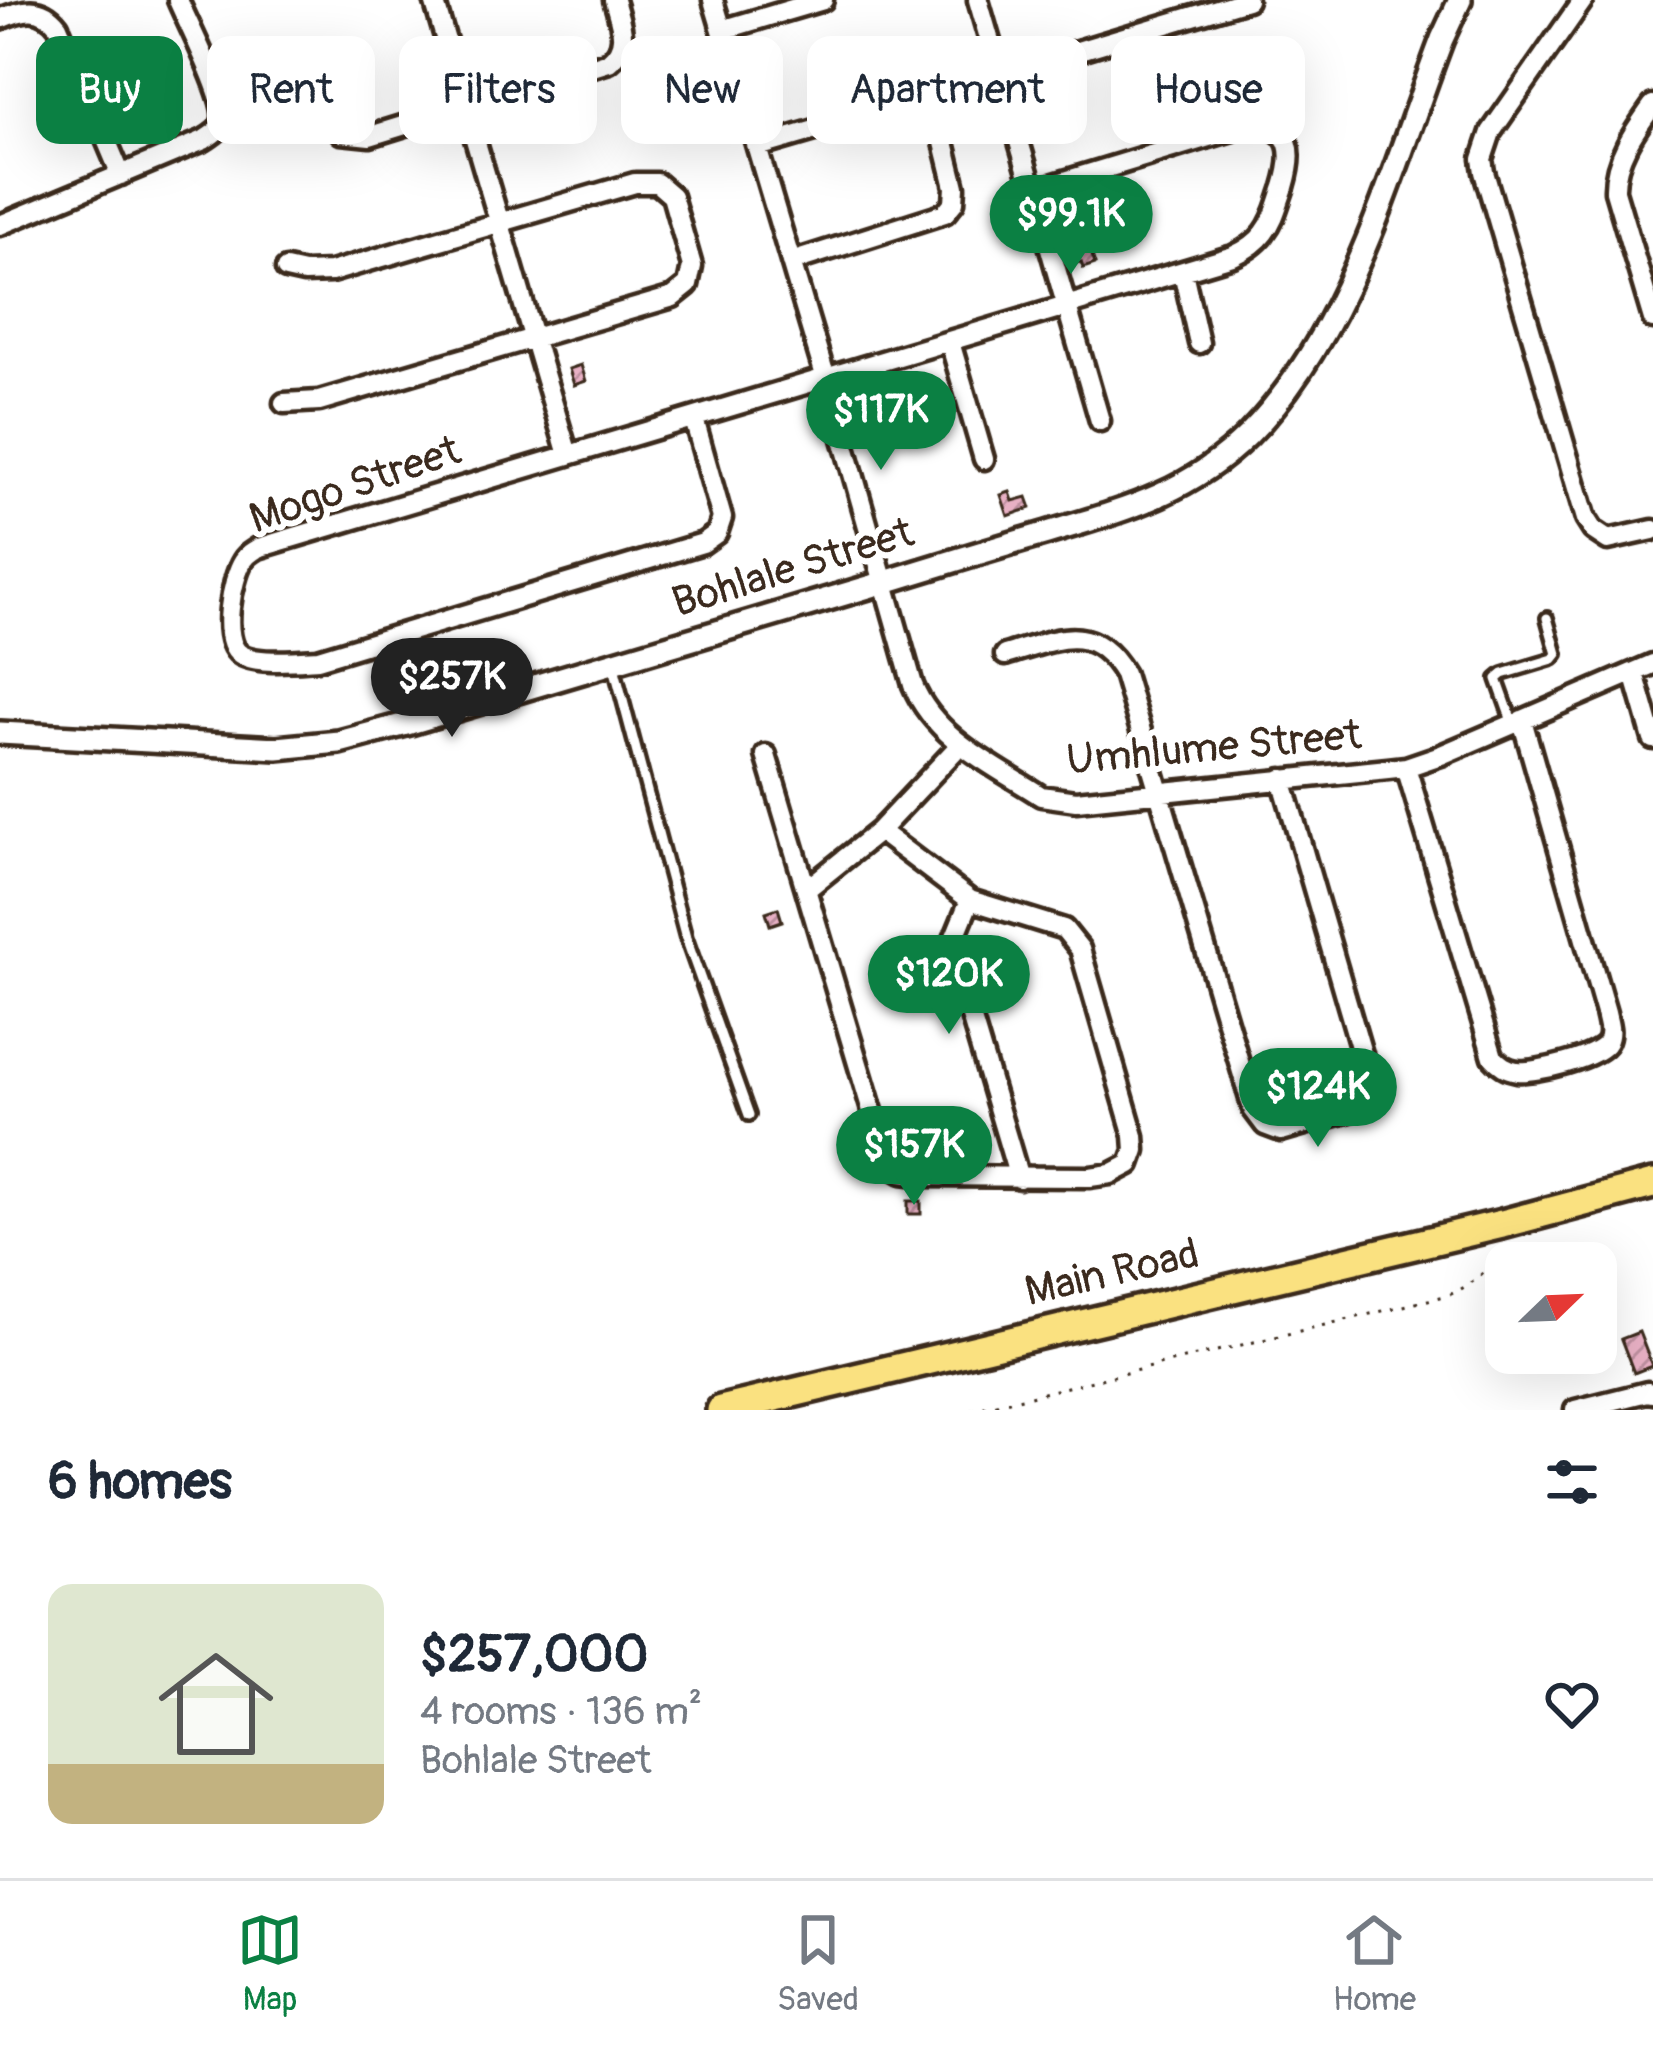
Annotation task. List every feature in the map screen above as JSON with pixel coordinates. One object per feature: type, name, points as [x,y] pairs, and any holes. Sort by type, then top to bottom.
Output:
[{"type":"main road","name":"Main Road","points":[[721,1410],[1653,1184]]},
{"type":"main road","name":"Main Road","points":[[1512,1221],[1653,1201]]},
{"type":"street","points":[[2,217],[121,175],[204,140],[220,127],[220,97],[178,0]]},
{"type":"street","points":[[434,0],[444,36]]},
{"type":"street","points":[[597,66],[616,57],[623,41],[614,0]]},
{"type":"street","name":"Umhlume Street","points":[[713,0],[918,698],[960,745],[1041,796],[1076,801],[1406,766],[1653,664]]},
{"type":"street","points":[[722,31],[823,0]]},
{"type":"street","points":[[978,0],[989,36]]},
{"type":"street","points":[[1087,48],[1246,0]]},
{"type":"street","name":"Bohlale Street","points":[[0,733],[277,748],[372,734],[1170,493],[1246,437],[1291,383],[1342,300],[1460,0]]},
{"type":"street","points":[[1583,0],[1491,132],[1482,159],[1586,519],[1608,540],[1653,530]]},
{"type":"street","points":[[0,19],[31,9],[51,16],[121,175]]},
{"type":"street","points":[[757,147],[911,102],[928,107],[940,126],[956,187],[954,202],[945,213],[791,262]]},
{"type":"street","points":[[1653,104],[1628,145],[1615,180],[1653,320]]},
{"type":"street","name":"Mogo Street","points":[[694,419],[722,518],[717,533],[703,544],[319,659],[258,659],[233,647],[229,627],[236,576],[258,548],[1246,250],[1270,225],[1291,161],[1290,146],[1278,131],[1252,124],[1035,190]]},
{"type":"street","points":[[476,144],[568,454]]},
{"type":"street","points":[[1022,144],[1100,422]]},
{"type":"street","points":[[284,403],[319,401],[535,339],[682,291],[692,276],[675,204],[666,189],[635,183],[331,272],[286,268]]},
{"type":"street","points":[[1183,272],[1199,343]]},
{"type":"street","points":[[950,342],[984,459]]},
{"type":"street","points":[[1005,655],[1081,637],[1113,655],[1124,674],[1252,1109],[1259,1121],[1281,1131],[1364,1107],[1372,1088],[1282,779]]},
{"type":"street","points":[[1634,673],[1653,739]]},
{"type":"street","points":[[1406,766],[1493,1057],[1505,1068],[1534,1071],[1594,1054],[1609,1037],[1606,1013],[1518,722]]},
{"type":"street","points":[[807,889],[879,831],[960,745]]},
{"type":"street","points":[[766,755],[890,1165],[910,1175],[1019,1178],[1090,1177],[1111,1174],[1130,1164],[1134,1136],[1079,949],[1070,933],[970,900],[879,831]]},
{"type":"street","points":[[970,900],[954,940],[955,962],[1019,1178]]},
{"type":"street","points":[[1575,1410],[1653,1393]]},
{"type":"lane","points":[[1518,722],[1497,679],[1552,659],[1556,654],[1547,618]]},
{"type":"lane","points":[[613,662],[686,938],[749,1115]]},
{"type":"path","points":[[972,1410],[1449,1295],[1474,1284],[1493,1262],[1512,1221]]},
{"type":"building","points":[[1088,243],[1095,264],[1083,268],[1068,249]]},
{"type":"building","points":[[581,365],[586,381],[574,385],[569,369]]},
{"type":"building","points":[[1010,492],[1013,501],[1027,497],[1031,508],[1008,516],[1001,495]]},
{"type":"building","points":[[778,908],[782,921],[770,925],[766,912]]},
{"type":"building","points":[[908,1201],[921,1201],[921,1214],[908,1214]]},
{"type":"building","points":[[1639,1332],[1652,1366],[1634,1373],[1621,1339]]}]
